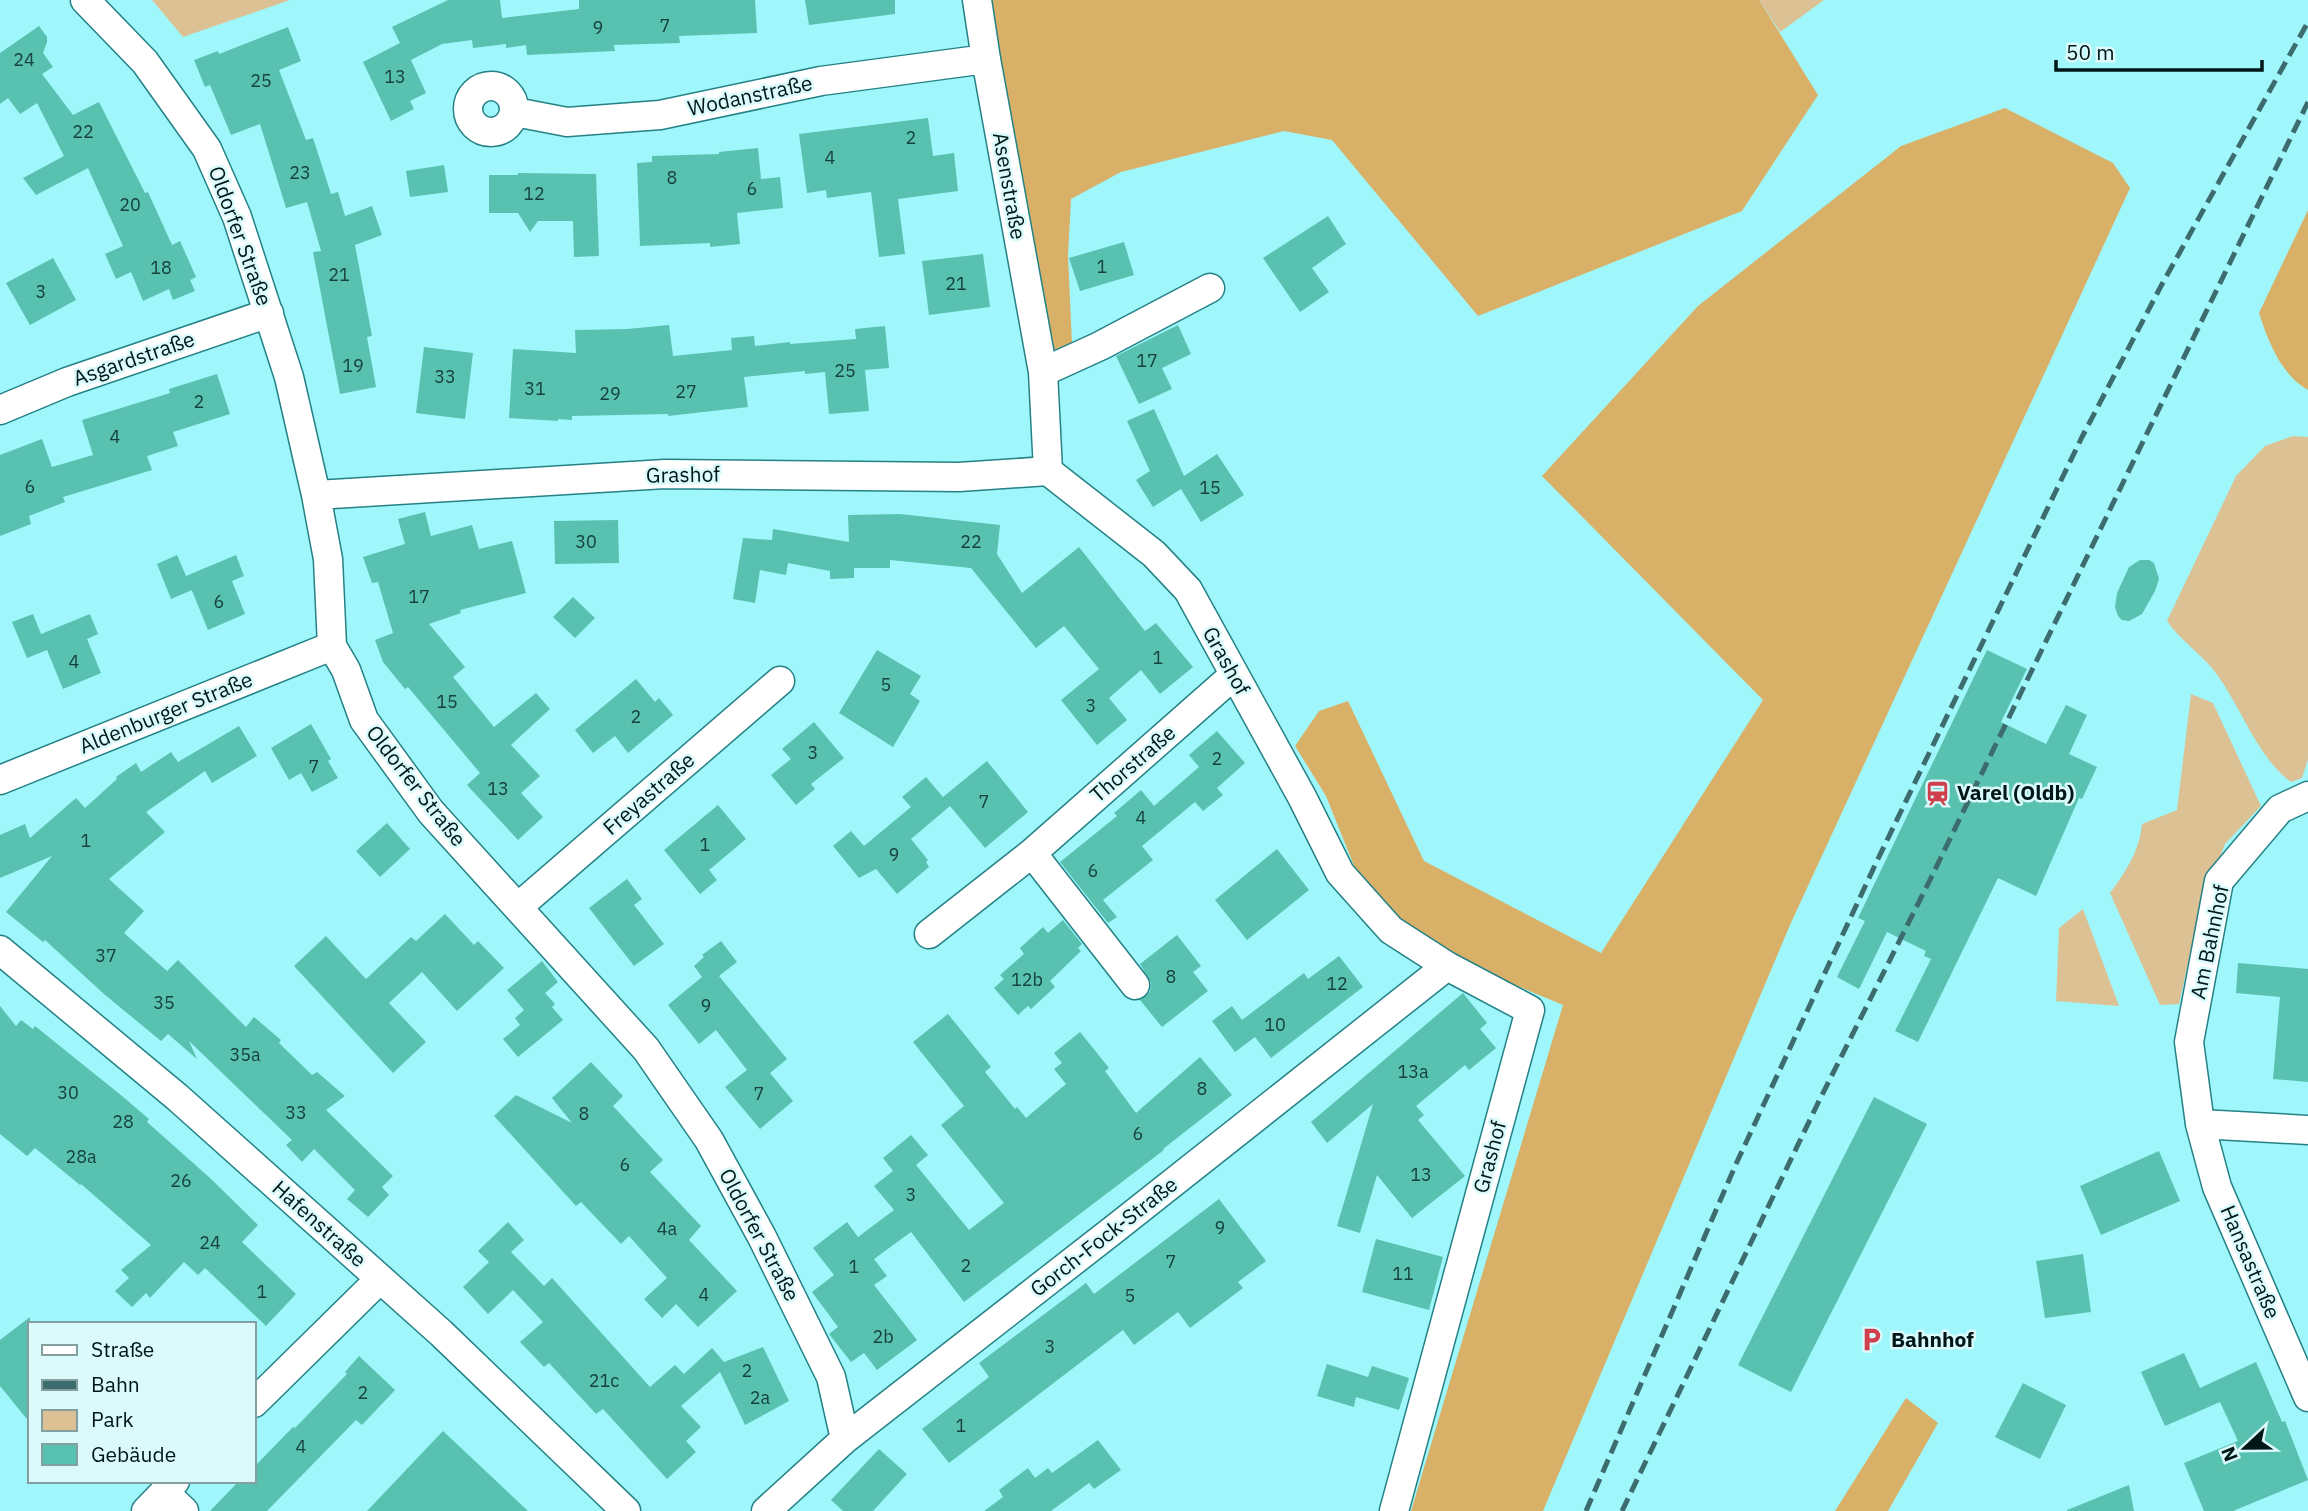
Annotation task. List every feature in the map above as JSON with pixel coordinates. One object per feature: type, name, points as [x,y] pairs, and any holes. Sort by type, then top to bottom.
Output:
[{"type":"street","name":"Oldorfer Straße","points":[[85,0],[145,62],[207,149],[237,217],[289,377],[316,495],[328,559],[332,646],[346,670],[364,720],[431,812],[646,1049],[709,1140],[762,1237],[831,1377],[845,1439]]},
{"type":"street","name":"Asenstraße","points":[[977,0],[1043,372],[1048,471]]},
{"type":"street","name":"Wodanstraße","points":[[515,111],[567,122],[660,115],[821,81],[986,60]]},
{"type":"street","points":[[1043,372],[1100,346],[1210,288]]},
{"type":"street","name":"Asgardstraße","points":[[0,410],[67,382],[269,313]]},
{"type":"street","name":"Grashof","points":[[316,495],[665,474],[958,477],[1048,471],[1154,554],[1188,590],[1302,797],[1340,873],[1391,930],[1447,965],[1530,1010],[1394,1511]]},
{"type":"street","name":"Aldenburger Straße","points":[[0,780],[332,646]]},
{"type":"street","name":"Thorstraße","points":[[929,933],[1032,853],[1234,675]]},
{"type":"street","name":"Freyastraße","points":[[518,907],[780,681]]},
{"type":"street","name":"Am Bahnhof","points":[[2200,1124],[2189,1042],[2219,881],[2280,809],[2308,796]]},
{"type":"street","points":[[1032,853],[1135,985]]},
{"type":"street","name":"Hafenstraße","points":[[0,950],[177,1097],[441,1333],[626,1511]]},
{"type":"street","name":"Gorch-Fock-Straße","points":[[765,1511],[845,1439],[1447,965]]},
{"type":"street","points":[[2200,1124],[2308,1130]]},
{"type":"street","name":"Hansastraße","points":[[2200,1124],[2217,1187],[2308,1397]]},
{"type":"street","points":[[256,1401],[380,1279]]},
{"type":"green space","points":[[152,0],[290,0],[183,37]]},
{"type":"green space","points":[[1759,0],[1824,0],[1780,32]]},
{"type":"green space","points":[[2293,436],[2308,437],[2308,759],[2302,778],[2291,782],[2279,772],[2259,746],[2212,668],[2167,621],[2236,476],[2265,446]]},
{"type":"green space","points":[[2191,694],[2213,703],[2261,806],[2225,844],[2200,908],[2179,1004],[2160,1005],[2110,893],[2135,852],[2142,824],[2177,810]]},
{"type":"green space","points":[[2083,909],[2119,1006],[2056,1001],[2059,928]]},
{"type":"shaded area","points":[[982,0],[1759,0],[1818,95],[1742,211],[1478,316],[1332,140],[1284,131],[1121,172],[1071,199],[1068,256],[1072,343],[1049,352]]},
{"type":"shaded area","points":[[2005,108],[2113,163],[2130,188],[1790,925],[1543,1511],[1411,1511],[1563,1005],[1450,958],[1367,898],[1326,796],[1295,746],[1319,711],[1348,701],[1424,861],[1601,953],[1763,700],[1542,476],[1698,306],[1901,146]]},
{"type":"shaded area","points":[[2308,210],[2308,390],[2290,376],[2283,366],[2271,346],[2259,313]]},
{"type":"shaded area","points":[[1906,1398],[1938,1423],[1888,1511],[1835,1511]]},
{"type":"building","points":[[448,0],[500,0],[502,18],[579,9],[579,0],[755,0],[757,33],[679,36],[680,43],[614,45],[615,51],[527,55],[526,45],[506,48],[506,44],[473,48],[472,40],[442,44],[411,60],[426,93],[410,101],[414,109],[391,121],[363,62],[400,43],[392,27]]},
{"type":"building","points":[[805,0],[895,0],[895,14],[809,25]]},
{"type":"building","points":[[39,26],[47,37],[43,53],[53,67],[42,74],[73,115],[99,102],[145,193],[148,192],[172,245],[180,241],[196,277],[190,280],[195,291],[173,300],[169,289],[143,301],[131,272],[116,279],[105,254],[123,246],[88,168],[36,195],[23,178],[64,156],[37,103],[20,114],[8,98],[0,104],[0,53]]},
{"type":"building","points":[[288,27],[301,61],[279,70],[306,140],[313,138],[331,194],[338,192],[345,216],[372,206],[382,235],[355,245],[372,336],[367,337],[376,387],[340,394],[313,252],[321,251],[307,202],[286,208],[260,124],[231,135],[210,85],[205,87],[194,60],[218,51],[219,54]]},
{"type":"building","points":[[928,118],[933,156],[954,153],[958,191],[898,199],[905,254],[879,257],[871,192],[827,198],[826,190],[807,193],[799,134]]},
{"type":"building","points":[[758,148],[761,179],[780,177],[783,208],[737,213],[740,244],[710,247],[710,243],[640,246],[637,163],[652,162],[652,156],[719,154]]},
{"type":"building","points":[[444,165],[448,192],[410,197],[406,171]]},
{"type":"building","points":[[596,174],[599,256],[574,257],[573,221],[538,221],[530,232],[518,213],[489,213],[489,175]]},
{"type":"building","points":[[1328,216],[1346,244],[1312,268],[1329,292],[1300,312],[1263,258]]},
{"type":"building","points":[[1124,242],[1134,275],[1080,291],[1069,258]]},
{"type":"building","points":[[983,254],[990,307],[929,315],[922,261]]},
{"type":"building","points":[[53,258],[76,300],[30,325],[6,283]]},
{"type":"building","points":[[669,325],[673,356],[732,350],[731,338],[754,336],[755,346],[856,339],[855,329],[885,326],[889,368],[865,370],[869,411],[829,414],[825,372],[805,374],[805,371],[744,377],[748,407],[668,416],[572,416],[572,420],[558,421],[509,418],[513,349],[576,353],[575,330]]},
{"type":"building","points":[[1178,325],[1191,354],[1162,368],[1172,389],[1139,404],[1116,356]]},
{"type":"building","points":[[424,347],[473,353],[465,419],[416,413]]},
{"type":"building","points":[[217,374],[230,414],[173,432],[178,446],[147,456],[152,470],[63,497],[65,502],[29,516],[31,524],[0,536],[0,455],[42,439],[52,467],[93,455],[82,420],[170,393],[169,389]]},
{"type":"building","points":[[1154,409],[1184,476],[1217,454],[1244,495],[1201,522],[1181,489],[1153,507],[1136,480],[1150,471],[1127,421]]},
{"type":"building","points":[[425,512],[431,536],[472,525],[479,549],[512,541],[526,593],[460,610],[461,613],[429,624],[465,667],[453,677],[494,727],[536,693],[550,709],[511,745],[540,776],[521,793],[543,817],[518,840],[467,785],[480,773],[408,687],[405,689],[383,662],[375,640],[393,633],[378,582],[372,583],[363,557],[405,544],[398,519]]},
{"type":"building","points":[[900,514],[1000,525],[997,554],[1022,593],[1079,547],[1145,631],[1156,623],[1193,667],[1160,694],[1141,670],[1109,698],[1127,720],[1097,745],[1061,700],[1099,669],[1064,626],[1036,648],[971,568],[890,560],[890,568],[854,568],[854,578],[830,579],[830,571],[788,563],[786,575],[760,570],[755,603],[733,599],[743,538],[772,540],[773,529],[849,542],[848,515]]},
{"type":"building","points":[[618,520],[619,563],[555,564],[554,521]]},
{"type":"building","points":[[177,555],[192,590],[171,599],[157,564]]},
{"type":"building","points":[[236,555],[244,576],[232,581],[245,614],[208,630],[186,576]]},
{"type":"building","points":[[2140,560],[2154,563],[2159,579],[2142,614],[2129,621],[2122,620],[2115,607],[2117,593],[2129,567]]},
{"type":"building","points":[[573,597],[595,618],[575,638],[553,617]]},
{"type":"building","points":[[33,614],[41,634],[90,614],[98,634],[87,639],[101,673],[63,689],[47,650],[27,658],[12,622]]},
{"type":"building","points":[[877,650],[921,676],[910,694],[920,701],[893,747],[839,713]]},
{"type":"building","points":[[1987,650],[2027,669],[2001,722],[2046,744],[2066,705],[2087,715],[2069,754],[2097,767],[2082,799],[2079,798],[2036,896],[1998,878],[1918,1042],[1895,1031],[1931,959],[1924,956],[1926,951],[1887,932],[1859,989],[1837,977],[1865,921],[1858,918]]},
{"type":"building","points":[[636,679],[655,702],[659,698],[673,715],[628,753],[615,736],[593,753],[575,730]]},
{"type":"building","points":[[814,722],[844,758],[811,784],[815,789],[796,805],[771,775],[791,759],[782,749]]},
{"type":"building","points":[[311,724],[331,759],[328,761],[338,778],[312,792],[301,773],[289,780],[271,748]]},
{"type":"building","points":[[239,726],[257,756],[212,783],[205,771],[146,812],[165,832],[109,879],[144,911],[124,933],[167,971],[178,960],[246,1027],[254,1017],[281,1040],[279,1043],[312,1075],[317,1072],[345,1096],[326,1110],[393,1176],[382,1187],[389,1195],[368,1217],[347,1199],[355,1190],[314,1149],[302,1162],[286,1145],[292,1140],[189,1041],[197,1059],[168,1034],[161,1041],[45,940],[43,942],[6,912],[52,856],[0,878],[0,835],[25,824],[30,838],[76,798],[85,808],[117,779],[116,777],[136,763],[141,772],[171,752],[178,762]]},
{"type":"building","points":[[1217,731],[1245,763],[1217,788],[1223,795],[1203,811],[1195,802],[1142,846],[1153,860],[1103,900],[1117,917],[1108,923],[1060,862],[1117,816],[1114,813],[1141,790],[1154,806],[1199,767],[1189,755]]},
{"type":"building","points":[[987,761],[1028,812],[985,848],[950,806],[911,839],[928,860],[926,862],[929,867],[897,894],[876,869],[859,878],[833,846],[851,831],[864,846],[911,807],[902,797],[926,777],[943,797]]},
{"type":"building","points":[[718,805],[746,839],[709,870],[717,880],[700,894],[664,850]]},
{"type":"building","points":[[387,823],[410,849],[380,877],[356,851]]},
{"type":"building","points":[[1277,849],[1309,890],[1247,940],[1215,900]]},
{"type":"building","points":[[627,879],[642,899],[634,905],[664,944],[634,966],[589,908]]},
{"type":"building","points":[[445,914],[474,945],[478,941],[504,968],[457,1011],[422,972],[389,1003],[426,1042],[393,1073],[294,966],[326,936],[366,979],[411,937],[416,941]]},
{"type":"building","points":[[1063,920],[1082,944],[1078,948],[1081,951],[1050,981],[1055,987],[1031,1009],[1028,1006],[1018,1015],[994,988],[1004,979],[1000,975],[1024,954],[1020,948],[1043,927],[1048,933]]},
{"type":"building","points":[[1177,935],[1201,966],[1193,972],[1208,991],[1162,1027],[1140,1000],[1150,992],[1151,983],[1140,964]]},
{"type":"building","points":[[721,941],[737,962],[719,976],[787,1059],[770,1073],[793,1101],[760,1129],[725,1087],[747,1070],[716,1030],[699,1044],[668,1005],[702,977],[694,966],[704,957],[702,955]]},
{"type":"building","points":[[1339,956],[1363,987],[1271,1058],[1255,1037],[1235,1052],[1212,1021],[1232,1006],[1242,1020],[1304,973],[1308,979]]},
{"type":"building","points":[[542,961],[558,982],[545,993],[555,1004],[552,1007],[563,1020],[518,1057],[503,1039],[520,1025],[515,1018],[524,1010],[507,990]]},
{"type":"building","points":[[2238,963],[2308,969],[2308,1082],[2273,1079],[2280,997],[2236,993]]},
{"type":"building","points":[[1463,993],[1487,1023],[1480,1029],[1496,1048],[1469,1070],[1465,1065],[1416,1106],[1424,1115],[1418,1120],[1465,1176],[1412,1218],[1377,1175],[1360,1233],[1337,1226],[1373,1104],[1327,1143],[1311,1122]]},
{"type":"building","points":[[0,1006],[16,1026],[21,1020],[33,1029],[35,1026],[122,1096],[258,1225],[242,1242],[296,1294],[266,1326],[205,1268],[198,1275],[184,1262],[150,1298],[146,1293],[132,1307],[115,1291],[129,1278],[121,1270],[151,1245],[35,1148],[27,1156],[0,1134]]},
{"type":"building","points":[[948,1014],[991,1067],[985,1072],[1015,1109],[1017,1107],[1026,1118],[1066,1084],[1054,1069],[1062,1063],[1054,1053],[1080,1032],[1109,1068],[1105,1071],[1136,1113],[1200,1057],[1232,1095],[964,1302],[911,1232],[874,1259],[887,1276],[874,1285],[917,1340],[877,1370],[864,1353],[851,1362],[829,1334],[838,1327],[812,1292],[834,1275],[813,1248],[847,1222],[858,1237],[894,1210],[874,1186],[893,1171],[883,1158],[911,1135],[928,1155],[916,1165],[969,1230],[1004,1203],[941,1125],[964,1106],[913,1042]]},
{"type":"building","points":[[591,1062],[623,1096],[613,1106],[663,1160],[650,1172],[701,1226],[689,1240],[737,1291],[698,1327],[676,1304],[662,1318],[644,1299],[667,1278],[629,1236],[621,1244],[581,1202],[576,1206],[494,1116],[516,1095],[572,1123],[552,1098]]},
{"type":"building","points":[[1874,1097],[1927,1124],[1791,1392],[1738,1365]]},
{"type":"building","points":[[2159,1151],[2180,1201],[2101,1235],[2080,1186]]},
{"type":"building","points":[[1219,1199],[1266,1261],[1238,1282],[1243,1288],[1190,1328],[1178,1312],[1134,1345],[1123,1330],[949,1463],[922,1429],[989,1377],[979,1363],[1086,1283],[1094,1294]]},
{"type":"building","points":[[508,1222],[524,1240],[511,1252],[544,1286],[552,1278],[650,1387],[675,1365],[684,1374],[712,1348],[724,1362],[763,1347],[789,1401],[745,1425],[720,1372],[681,1406],[701,1427],[686,1441],[696,1452],[667,1479],[603,1409],[596,1414],[549,1363],[544,1367],[520,1342],[543,1322],[513,1290],[488,1314],[463,1287],[489,1262],[478,1251]]},
{"type":"building","points":[[1376,1239],[1443,1257],[1429,1310],[1362,1292]]},
{"type":"building","points":[[2083,1254],[2091,1312],[2045,1318],[2036,1261]]},
{"type":"building","points":[[30,1317],[28,1421],[0,1386],[0,1340]]},
{"type":"building","points":[[2184,1353],[2200,1388],[2256,1362],[2282,1422],[2285,1421],[2308,1480],[2233,1511],[2204,1511],[2184,1463],[2238,1441],[2220,1402],[2165,1426],[2141,1372]]},
{"type":"building","points":[[359,1356],[395,1390],[362,1425],[356,1420],[267,1511],[210,1511],[237,1483],[256,1483],[256,1465],[347,1374],[345,1372]]},
{"type":"building","points":[[1327,1364],[1368,1377],[1372,1366],[1409,1378],[1399,1410],[1356,1397],[1354,1407],[1317,1396]]},
{"type":"building","points":[[2023,1383],[2066,1405],[2040,1459],[1995,1437]]},
{"type":"building","points":[[443,1431],[528,1511],[367,1511]]},
{"type":"building","points":[[1098,1440],[1121,1470],[1094,1489],[1089,1483],[1051,1511],[984,1511],[1003,1497],[999,1490],[1028,1468],[1035,1478],[1048,1468],[1052,1473]]},
{"type":"building","points":[[879,1449],[907,1474],[873,1511],[843,1511],[831,1500]]},
{"type":"building","points":[[2129,1485],[2134,1511],[2067,1511],[2067,1510]]},
{"type":"railway","points":[[1586,1511],[1736,1164],[1876,863],[2082,437],[2161,286],[2308,22]]},
{"type":"railway","points":[[1622,1511],[1818,1103],[1929,882],[2308,102]]},
{"type":"place","name":"Varel (Oldb)","points":[[1937,793]]},
{"type":"place","name":"Bahnhof","points":[[1871,1340]]}]
